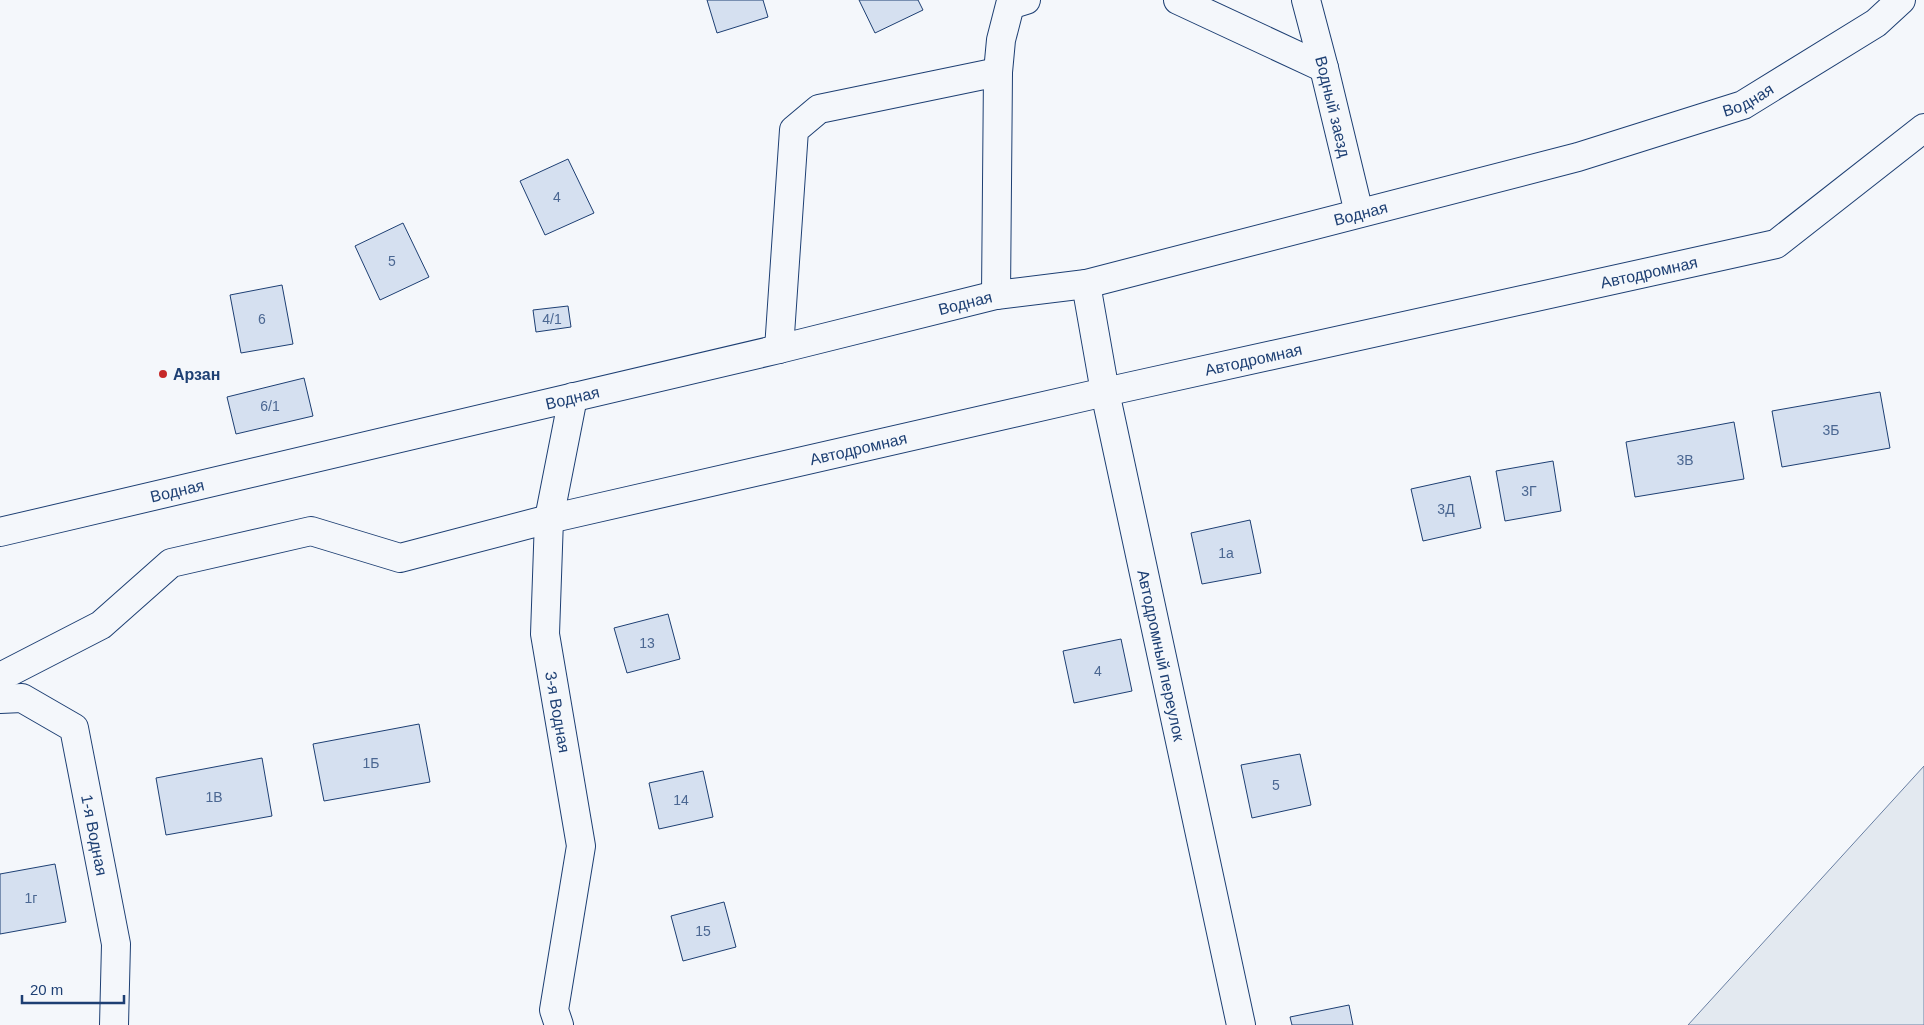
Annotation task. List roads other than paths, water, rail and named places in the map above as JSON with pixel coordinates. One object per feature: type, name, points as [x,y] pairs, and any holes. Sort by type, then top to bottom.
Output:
[{"type":"street","points":[[996,295],[998,72],[1001,40],[1010,5],[1026,0]]},
{"type":"street","points":[[1178,0],[1324,68]]},
{"type":"street","name":"Водный заезд","points":[[1306,0],[1358,213]]},
{"type":"street","name":"Водная","points":[[0,532],[778,349],[996,295],[1086,284],[1578,157],[1744,105],[1876,23],[1901,0]]},
{"type":"street","points":[[778,349],[794,130],[819,109],[998,72]]},
{"type":"street","name":"Автодромная","points":[[0,677],[101,625],[171,562],[311,531],[400,558],[549,519],[1105,392],[1776,244],[1924,128]]},
{"type":"street","name":"Автодромный переулок","points":[[1086,284],[1105,392],[1241,1025]]},
{"type":"street","name":"3-я Водная","points":[[559,1025],[554,1010],[581,846],[545,634],[549,519],[573,397]]},
{"type":"street","name":"1-я Водная","points":[[0,699],[22,698],[74,728],[116,944],[114,1025]]},
{"type":"place","name":"Арзан","points":[[163,374]]}]
